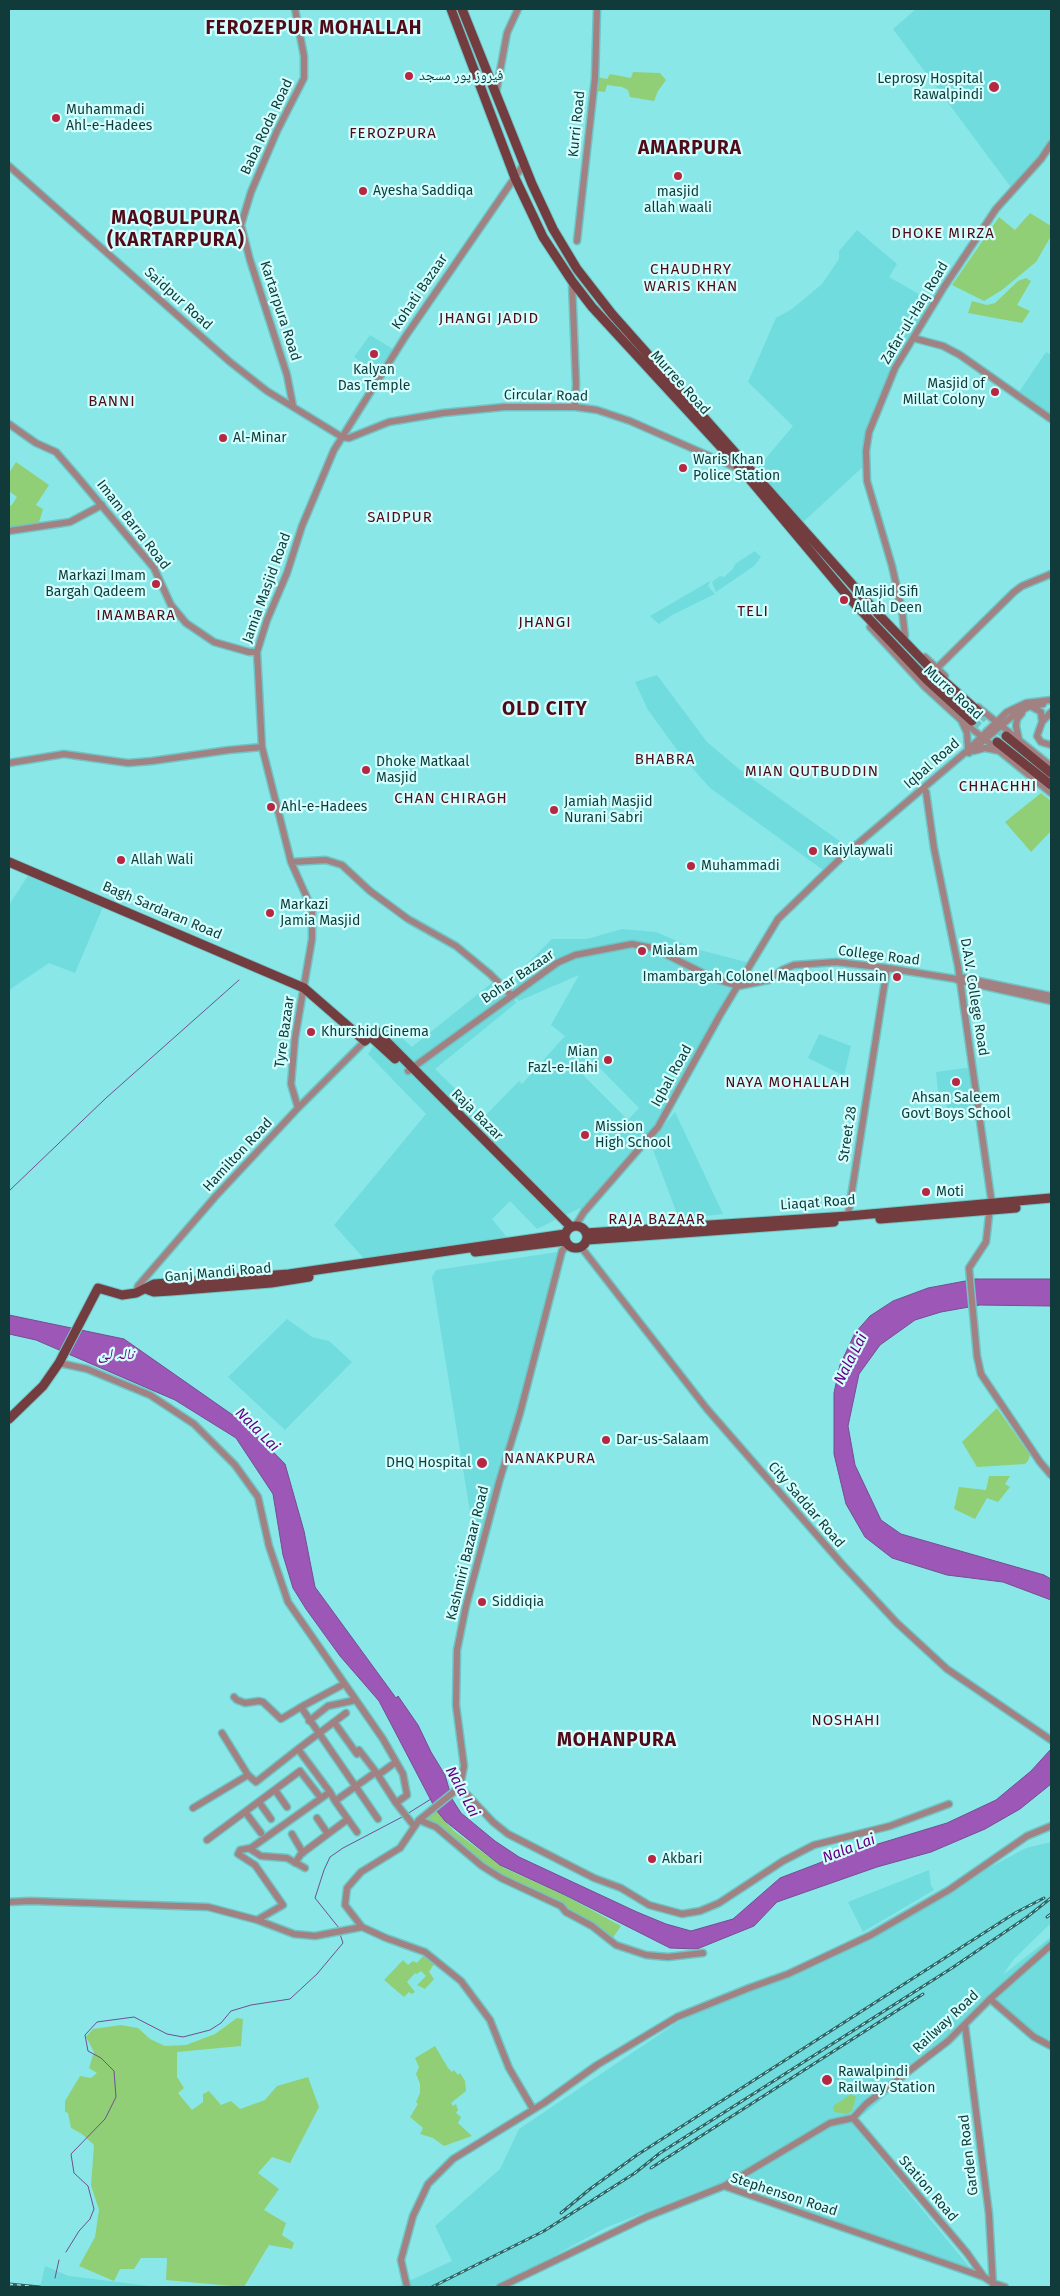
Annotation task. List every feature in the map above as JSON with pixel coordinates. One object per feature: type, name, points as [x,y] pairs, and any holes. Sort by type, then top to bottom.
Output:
[{"type":"main road","name":"Murree Road","points":[[451,9],[515,178],[543,237],[572,281],[592,307],[742,470],[851,600],[926,680],[972,721]]},
{"type":"main road","name":"Murree Road","points":[[462,9],[524,164],[553,229],[580,273],[665,374],[862,594],[880,617],[928,666],[980,713]]},
{"type":"main road","points":[[1006,736],[1051,773]]},
{"type":"main road","points":[[997,742],[1051,786]]},
{"type":"main road","name":"Bagh Sardaran Road","points":[[9,862],[304,988],[371,1036],[409,1069],[569,1234],[585,1240]]},
{"type":"main road","name":"Liaqat Road","points":[[585,1240],[990,1207],[1051,1198]]},
{"type":"main road","name":"Liaqat Road","points":[[585,1240],[848,1216],[1051,1204]]},
{"type":"main road","points":[[569,1234],[574,1248],[585,1240]]},
{"type":"main road","name":"Ganj Mandi Road","points":[[136,1292],[154,1284],[290,1277],[569,1234]]},
{"type":"main road","points":[[9,1419],[43,1386],[61,1360],[98,1288],[122,1295],[136,1292]]},
{"type":"street","name":"Baba Roda Road","points":[[241,225],[251,192],[277,131],[304,78],[304,56],[294,9]]},
{"type":"street","points":[[496,93],[507,33],[518,9]]},
{"type":"street","name":"Kurri Road","points":[[577,241],[595,78],[597,9]]},
{"type":"street","name":"Zafar-ul-Haq Road","points":[[904,636],[902,610],[894,575],[867,481],[866,464],[869,432],[895,368],[913,338],[996,209],[1041,159],[1051,144]]},
{"type":"street","name":"Kohati Bazaar","points":[[342,437],[416,320],[524,164]]},
{"type":"street","name":"Saidpur Road","points":[[9,166],[230,362],[267,391],[342,437]]},
{"type":"street","name":"Kartarpura Road","points":[[241,225],[250,260],[287,375],[294,406]]},
{"type":"street","points":[[572,281],[576,384],[575,407]]},
{"type":"street","points":[[913,338],[943,346],[960,355],[1051,420]]},
{"type":"street","name":"Circular Road","points":[[342,437],[349,438],[389,422],[443,413],[504,407],[575,407],[597,410],[630,420],[742,470]]},
{"type":"street","name":"Imam Barra Road","points":[[9,424],[36,443],[56,452],[154,568],[171,605],[186,623],[214,642],[248,652],[257,652]]},
{"type":"street","name":"Jamia Masjid Road","points":[[304,988],[312,939],[312,909],[291,862],[262,747],[257,652],[302,526],[334,450],[342,437]]},
{"type":"street","points":[[9,531],[70,522],[102,506]]},
{"type":"street","points":[[937,668],[1014,592],[1022,586],[1051,574]]},
{"type":"street","name":"Murre Road","points":[[862,594],[937,668],[1021,743],[1051,766]]},
{"type":"street","name":"Murre Road","points":[[851,600],[859,615],[926,687],[961,720],[1002,751],[1051,793]]},
{"type":"street","points":[[998,723],[1018,705],[1051,702]]},
{"type":"street","points":[[998,723],[1028,707],[1051,702]]},
{"type":"street","points":[[1028,707],[1039,709],[1042,715],[1042,722],[1037,736],[1041,742],[1051,745]]},
{"type":"street","points":[[1021,743],[1017,735],[1017,719],[1028,707]]},
{"type":"street","points":[[1042,722],[1051,712]]},
{"type":"street","points":[[961,720],[967,733],[969,751],[985,748],[1002,751]]},
{"type":"street","name":"Iqbal Road","points":[[569,1234],[584,1212],[658,1127],[720,1015],[774,927],[998,723]]},
{"type":"street","points":[[9,763],[64,754],[128,763],[146,762],[262,747]]},
{"type":"street","name":"D.A.V. College Road","points":[[924,790],[959,980],[990,1207],[986,1242],[971,1263],[969,1274],[973,1320],[981,1374],[1040,1462],[1051,1475]]},
{"type":"street","points":[[291,862],[326,860],[342,865],[370,891],[408,919],[456,946],[490,974],[511,995]]},
{"type":"street","name":"Bohar Bazaar","points":[[409,1069],[511,995],[558,963],[574,955],[632,944],[654,948],[715,979],[739,986]]},
{"type":"street","name":"College Road","points":[[739,986],[769,980],[782,970],[794,965],[836,962],[959,980]]},
{"type":"street","name":"Street 28","points":[[848,1216],[887,968]]},
{"type":"street","points":[[959,980],[1051,996]]},
{"type":"street","points":[[959,980],[1051,1001]]},
{"type":"street","name":"Tyre Bazaar","points":[[298,1108],[291,1084],[295,1038],[304,988]]},
{"type":"street","name":"Hamilton Road","points":[[136,1292],[138,1286],[215,1197],[298,1108],[371,1036]]},
{"type":"street","name":"Kashmiri Bazaar Road","points":[[460,1787],[464,1766],[456,1706],[457,1650],[466,1606],[499,1482],[520,1413],[562,1251],[569,1234]]},
{"type":"street","name":"City Saddar Road","points":[[585,1240],[707,1409],[842,1564],[897,1622],[946,1669],[1035,1731],[1051,1740]]},
{"type":"street","points":[[61,1360],[150,1396],[194,1424],[234,1465],[258,1497],[270,1546],[288,1602],[356,1700],[403,1774],[407,1795],[398,1804]]},
{"type":"street","points":[[234,1697],[245,1703],[259,1700],[281,1718],[344,1684]]},
{"type":"street","points":[[310,1721],[328,1706],[356,1700]]},
{"type":"street","points":[[301,1707],[378,1819]]},
{"type":"street","points":[[222,1733],[248,1775],[256,1782],[346,1713]]},
{"type":"street","points":[[334,1722],[377,1774],[414,1826]]},
{"type":"street","points":[[298,1749],[357,1832]]},
{"type":"street","points":[[336,1800],[396,1762]]},
{"type":"street","points":[[207,1840],[300,1772],[320,1798]]},
{"type":"street","points":[[193,1808],[248,1775]]},
{"type":"street","points":[[533,2109],[509,2068],[490,2020],[461,1981],[425,1952],[362,1927],[345,1905],[348,1888],[361,1872],[400,1848],[419,1820],[460,1787],[493,1822],[508,1834],[594,1878],[621,1888],[649,1905],[682,1914],[700,1911],[719,1903],[783,1861],[814,1845],[890,1826],[949,1804]]},
{"type":"street","points":[[275,1790],[287,1807]]},
{"type":"street","points":[[256,1920],[283,1905],[255,1865],[238,1854],[240,1850],[250,1849],[330,1792]]},
{"type":"street","points":[[259,1802],[271,1819]]},
{"type":"street","points":[[246,1813],[261,1833]]},
{"type":"street","points":[[317,1818],[328,1834]]},
{"type":"street","points":[[295,1862],[303,1853],[348,1819]]},
{"type":"street","points":[[419,1820],[436,1827],[488,1870],[562,1906],[566,1912],[592,1926],[616,1945],[646,1955],[661,1957],[703,1953]]},
{"type":"street","points":[[407,2287],[401,2260],[404,2243],[413,2216],[428,2184],[453,2159],[533,2109],[597,2065],[677,2017],[788,1974],[870,1935],[949,1890],[1027,1836],[1051,1826]]},
{"type":"street","points":[[292,1834],[303,1853]]},
{"type":"street","points":[[400,1848],[401,1857]]},
{"type":"street","points":[[250,1849],[261,1856],[287,1858],[305,1868]]},
{"type":"street","points":[[9,1902],[30,1901],[208,1907],[256,1920],[294,1934],[315,1936],[362,1927]]},
{"type":"street","name":"Railway Road","points":[[853,2118],[866,2104],[948,2041],[990,1999],[1051,1945]]},
{"type":"street","points":[[990,1999],[1034,2037],[1051,2046]]},
{"type":"street","name":"Garden Road","points":[[965,2025],[989,2214],[994,2286]]},
{"type":"street","points":[[724,2186],[830,2123],[853,2118]]},
{"type":"street","name":"Station Road","points":[[853,2118],[967,2253],[984,2277]]},
{"type":"street","name":"Stephenson Road","points":[[500,2287],[646,2217],[724,2186],[984,2277]]},
{"type":"street","points":[[984,2277],[994,2286],[1005,2287]]},
{"type":"shaded area","name":"Leprosy Hospital Rawalpindi","points":[[916,9],[1051,9],[1051,144],[1013,190],[893,29]]},
{"type":"shaded area","points":[[857,230],[897,264],[889,277],[933,302],[908,342],[871,421],[866,464],[802,523],[756,470],[793,426],[748,382],[776,318],[792,309],[822,284],[839,259],[839,251]]},
{"type":"shaded area","points":[[370,335],[396,351],[383,372],[375,366],[372,369],[354,357]]},
{"type":"shaded area","points":[[1046,352],[1051,355],[1051,419],[1017,395]]},
{"type":"shaded area","points":[[755,551],[761,557],[754,566],[716,592],[712,582],[720,576],[724,577],[733,569],[735,564]]},
{"type":"shaded area","points":[[710,581],[708,586],[715,594],[672,615],[659,624],[650,616]]},
{"type":"shaded area","points":[[657,675],[707,742],[740,770],[848,847],[823,870],[710,788],[680,754],[648,710],[635,682]]},
{"type":"shaded area","points":[[31,871],[105,902],[75,973],[49,963],[9,990],[9,905]]},
{"type":"shaded area","points":[[622,929],[656,932],[696,949],[750,963],[658,1127],[584,1212],[580,1208],[537,1229],[510,1201],[492,1219],[510,1241],[367,1262],[334,1225],[426,1114],[368,1054],[388,1025],[412,1047],[493,982],[511,994],[500,984],[528,963],[552,939],[587,939]],"holes":[[[579,975],[551,1025],[565,1036],[522,1084],[519,1081],[484,1117],[435,1069],[516,1003],[512,994],[519,1001]],[[590,1058],[639,1108],[628,1120],[578,1070]]]},
{"type":"shaded area","points":[[819,1034],[851,1046],[844,1076],[808,1058]]},
{"type":"shaded area","name":"Ahsan Saleem Govt Boys School","points":[[973,1067],[979,1110],[947,1116],[946,1093],[938,1092],[936,1072]]},
{"type":"shaded area","points":[[675,1112],[723,1214],[679,1219],[650,1142]]},
{"type":"shaded area","name":"DHQ Hospital","points":[[558,1252],[525,1383],[480,1544],[475,1543],[432,1277],[436,1270]]},
{"type":"shaded area","points":[[287,1319],[312,1337],[329,1341],[352,1362],[285,1430],[228,1377]]},
{"type":"shaded area","name":"Rawalpindi Railway Station","points":[[1051,1842],[1051,1923],[1013,1960],[1003,1975],[1051,1937],[1051,2048],[1040,2046],[990,1993],[958,2036],[852,2124],[971,2269],[769,2205],[716,2184],[605,2228],[508,2281],[491,2287],[396,2287],[452,2261],[435,2226],[500,2169],[519,2129],[678,2022],[875,1929],[1026,1848]]},
{"type":"shaded area","points":[[929,1870],[931,1885],[934,1890],[863,1932],[848,1902]]},
{"type":"shaded area","points":[[45,2266],[69,2276],[158,2287],[40,2287]]},
{"type":"green space","points":[[633,72],[660,73],[666,80],[654,101],[630,97],[628,90],[622,87],[607,85],[605,92],[596,91],[597,77],[607,79],[610,74],[631,78]]},
{"type":"green space","points":[[1030,213],[1051,226],[1051,236],[1036,262],[1002,290],[984,301],[952,285],[999,217],[1015,230]]},
{"type":"green space","points":[[1026,278],[1031,281],[1017,305],[1030,311],[1022,323],[968,313],[972,301],[987,305],[995,303],[1018,281]]},
{"type":"green space","points":[[16,462],[49,485],[36,505],[43,509],[38,526],[9,531],[9,505],[11,506],[17,497],[9,491],[9,473]]},
{"type":"green space","points":[[1041,793],[1051,801],[1051,831],[1031,852],[1005,822]]},
{"type":"green space","points":[[997,1408],[1030,1455],[1025,1464],[977,1467],[962,1442]]},
{"type":"green space","points":[[989,1476],[1010,1476],[1005,1484],[1010,1487],[998,1502],[987,1498],[975,1519],[954,1509],[959,1487],[986,1490]]},
{"type":"green space","points":[[435,1810],[454,1831],[504,1868],[566,1896],[621,1926],[612,1939],[594,1924],[499,1875],[424,1819]]},
{"type":"green space","points":[[423,1956],[434,1964],[429,1972],[434,1979],[425,1989],[417,1985],[426,1976],[421,1971],[417,1974],[415,1973],[407,1982],[415,1992],[412,1994],[409,1992],[404,1997],[384,1980],[403,1960],[408,1965],[413,1961],[417,1963]]},
{"type":"green space","points":[[237,2018],[243,2019],[241,2046],[177,2052],[177,2077],[184,2088],[178,2093],[192,2110],[203,2102],[203,2094],[209,2091],[221,2105],[231,2101],[240,2109],[265,2100],[277,2086],[308,2077],[319,2107],[290,2163],[272,2157],[258,2173],[279,2189],[264,2210],[286,2223],[282,2235],[294,2243],[292,2249],[269,2245],[244,2287],[166,2280],[167,2258],[141,2258],[134,2269],[120,2269],[114,2281],[79,2266],[95,2237],[99,2210],[91,2185],[94,2145],[82,2134],[71,2128],[68,2113],[65,2112],[65,2101],[80,2076],[91,2078],[97,2073],[89,2068],[94,2052],[86,2037],[93,2029],[121,2025],[138,2028],[150,2039],[165,2046],[186,2045],[215,2034]]},
{"type":"green space","points":[[435,2046],[448,2068],[452,2072],[454,2070],[458,2075],[460,2073],[465,2081],[466,2091],[451,2103],[453,2106],[456,2104],[458,2110],[456,2113],[461,2117],[458,2123],[472,2136],[444,2146],[433,2138],[420,2134],[423,2128],[410,2117],[418,2104],[416,2102],[420,2093],[420,2084],[416,2074],[419,2067],[415,2058]]},
{"type":"green space","points":[[851,2094],[856,2097],[852,2111],[847,2114],[834,2112],[833,2106]]},
{"type":"water","name":"Nala Lai","points":[[976,1279],[1051,1279],[1051,1306],[980,1305],[941,1312],[915,1320],[880,1345],[859,1374],[848,1426],[855,1465],[881,1520],[901,1534],[1044,1575],[1051,1579],[1051,1600],[1003,1582],[947,1575],[892,1558],[865,1537],[846,1504],[834,1454],[834,1393],[840,1365],[855,1333],[870,1316],[893,1301],[928,1288]]},
{"type":"water","name":"نالہ لئ","points":[[9,1315],[124,1339],[247,1425],[285,1464],[304,1531],[315,1587],[418,1725],[445,1775],[452,1799],[461,1813],[495,1841],[519,1857],[637,1912],[666,1924],[691,1931],[733,1919],[780,1878],[835,1857],[947,1823],[996,1800],[1031,1771],[1051,1749],[1051,1784],[1020,1809],[985,1829],[931,1852],[877,1867],[777,1902],[754,1926],[697,1949],[670,1948],[565,1895],[500,1865],[445,1821],[436,1810],[379,1701],[340,1656],[293,1588],[283,1555],[273,1494],[236,1438],[175,1400],[36,1340],[9,1334]]},
{"type":"waterway","points":[[9,1191],[106,1098],[239,980]]},
{"type":"waterway","points":[[407,1814],[431,1799]]},
{"type":"waterway","points":[[339,1928],[315,1898],[330,1857],[343,1848],[404,1816]]},
{"type":"waterway","points":[[66,2252],[79,2231],[90,2219],[94,2209],[88,2186],[74,2173],[71,2154],[105,2119],[116,2097],[114,2071],[101,2058],[88,2051],[85,2035],[97,2022],[134,2017],[167,2034],[183,2037],[210,2030],[221,2023],[231,2011],[251,2005],[290,1999],[317,1974],[343,1943],[340,1934]]},
{"type":"waterway","points":[[55,2278],[59,2260]]},
{"type":"tunnel","points":[[980,713],[1006,736]]},
{"type":"tunnel","points":[[972,721],[997,742]]},
{"type":"railway","points":[[561,2213],[637,2155],[1015,1913],[1044,1898]]},
{"type":"railway","points":[[432,2287],[544,2231],[635,2173],[660,2153],[952,1968],[1027,1917],[1051,1898]]},
{"type":"railway","points":[[1047,1917],[1051,1914]]},
{"type":"railway","points":[[651,2168],[923,1994]]},
{"type":"railway","points":[[9,2284],[40,2287]]},
{"type":"place","name":"فیروز پور مسجد","points":[[409,76]]},
{"type":"place","name":"Leprosy Hospital Rawalpindi","points":[[994,87]]},
{"type":"place","name":"Muhammadi Ahl-e-Hadees","points":[[56,118]]},
{"type":"place","name":"masjid allah waali","points":[[678,176]]},
{"type":"place","name":"Ayesha Saddiqa","points":[[363,191]]},
{"type":"place","name":"Kalyan Das Temple","points":[[374,354]]},
{"type":"place","name":"Masjid of Millat Colony","points":[[995,392]]},
{"type":"place","name":"Al-Minar","points":[[223,438]]},
{"type":"place","name":"Waris Khan Police Station","points":[[683,468]]},
{"type":"place","name":"Markazi Imam Bargah Qadeem","points":[[156,584]]},
{"type":"place","name":"Masjid Sifi Allah Deen","points":[[844,600]]},
{"type":"place","name":"Dhoke Matkaal Masjid","points":[[366,770]]},
{"type":"place","name":"Ahl-e-Hadees","points":[[271,807]]},
{"type":"place","name":"Jamiah Masjid Nurani Sabri","points":[[554,810]]},
{"type":"place","name":"Kaiylaywali","points":[[813,851]]},
{"type":"place","name":"Allah Wali","points":[[121,860]]},
{"type":"place","name":"Muhammadi","points":[[691,866]]},
{"type":"place","name":"Markazi Jamia Masjid","points":[[270,913]]},
{"type":"place","name":"Mialam","points":[[642,951]]},
{"type":"place","name":"Imambargah Colonel Maqbool Hussain","points":[[897,977]]},
{"type":"place","name":"Khurshid Cinema","points":[[311,1032]]},
{"type":"place","name":"Mian Fazl-e-Ilahi","points":[[608,1060]]},
{"type":"place","name":"Ahsan Saleem Govt Boys School","points":[[956,1082]]},
{"type":"place","name":"Mission High School","points":[[585,1135]]},
{"type":"place","name":"Moti","points":[[926,1192]]},
{"type":"place","name":"Dar-us-Salaam","points":[[606,1440]]},
{"type":"place","name":"DHQ Hospital","points":[[482,1463]]},
{"type":"place","name":"Siddiqia","points":[[482,1602]]},
{"type":"place","name":"Akbari","points":[[652,1859]]},
{"type":"place","name":"Rawalpindi Railway Station","points":[[827,2080]]},
{"type":"district","name":"FEROZEPUR MOHALLAH","points":[[314,29]]},
{"type":"district","name":"FEROZPURA","points":[[393,134]]},
{"type":"district","name":"AMARPURA","points":[[690,149]]},
{"type":"district","name":"MAQBULPURA (KARTARPURA)","points":[[176,230]]},
{"type":"district","name":"DHOKE MIRZA","points":[[943,234]]},
{"type":"district","name":"CHAUDHRY WARIS KHAN","points":[[691,278]]},
{"type":"district","name":"JHANGI JADID","points":[[489,319]]},
{"type":"district","name":"BANNI","points":[[112,402]]},
{"type":"district","name":"SAIDPUR","points":[[400,518]]},
{"type":"district","name":"TELI","points":[[753,612]]},
{"type":"district","name":"IMAMBARA","points":[[136,616]]},
{"type":"district","name":"JHANGI","points":[[545,623]]},
{"type":"district","name":"OLD CITY","points":[[545,710]]},
{"type":"district","name":"BHABRA","points":[[665,760]]},
{"type":"district","name":"MIAN QUTBUDDIN","points":[[812,772]]},
{"type":"district","name":"CHHACHHI","points":[[998,787]]},
{"type":"district","name":"CHAN CHIRAGH","points":[[451,799]]},
{"type":"district","name":"NAYA MOHALLAH","points":[[788,1083]]},
{"type":"district","name":"RAJA BAZAAR","points":[[657,1220]]},
{"type":"district","name":"NANAKPURA","points":[[550,1459]]},
{"type":"district","name":"NOSHAHI","points":[[846,1721]]},
{"type":"district","name":"MOHANPURA","points":[[617,1741]]}]
